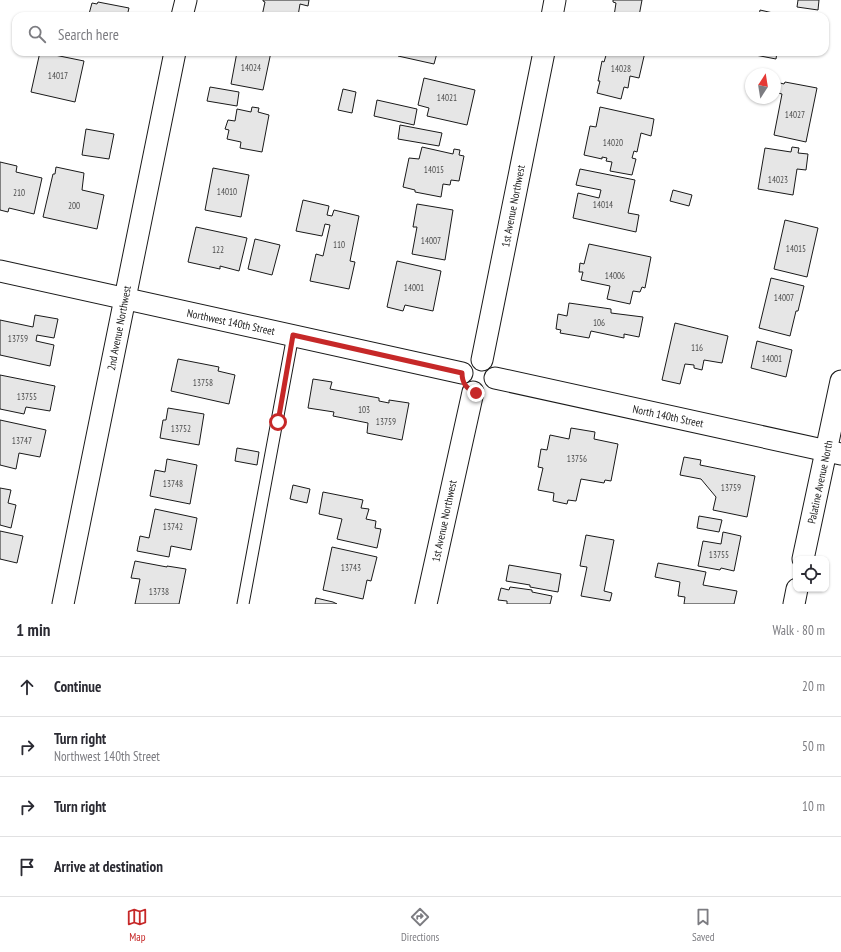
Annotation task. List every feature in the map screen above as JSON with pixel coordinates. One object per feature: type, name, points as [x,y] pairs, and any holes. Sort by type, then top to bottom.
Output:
[{"type":"street","points":[[183,12],[186,0]]},
{"type":"street","points":[[553,12],[555,0]]},
{"type":"street","name":"2nd Avenue Northwest","points":[[64,604],[174,56]]},
{"type":"street","name":"1st Avenue Northwest","points":[[482,360],[543,56]]},
{"type":"street","name":"Northwest 140th Street","points":[[0,271],[462,373]]},
{"type":"street","points":[[477,359],[482,360],[492,366],[495,371],[495,378],[492,387],[482,392],[473,392],[464,383],[462,373],[467,363],[477,359]]},
{"type":"street","name":"North 140th Street","points":[[495,378],[834,452]]},
{"type":"street","name":"Palatine Avenue North","points":[[804,556],[834,452],[841,381]]},
{"type":"street","name":"1st Avenue Northwest","points":[[426,604],[473,392]]},
{"type":"street","points":[[794,604],[796,592]]},
{"type":"lane","points":[[243,604],[293,335]]},
{"type":"building","points":[[309,0],[308,6],[300,4],[299,12],[263,12],[265,2],[263,1]]},
{"type":"building","points":[[613,0],[642,0],[640,12],[615,12],[616,3],[613,2]]},
{"type":"building","points":[[798,0],[819,0],[818,10],[797,7]]},
{"type":"building","points":[[98,2],[129,8],[128,12],[90,12],[92,3],[97,4]]},
{"type":"building","points":[[39,56],[60,56],[84,61],[75,102],[31,92]]},
{"type":"building","points":[[236,56],[270,56],[263,90],[231,84]]},
{"type":"building","points":[[398,56],[436,56],[434,64]]},
{"type":"building","points":[[606,56],[644,56],[639,78],[630,76],[628,88],[624,87],[621,99],[597,93],[602,61],[604,62]]},
{"type":"building","points":[[760,56],[776,56],[776,59]]},
{"type":"building","points":[[424,78],[475,90],[467,125],[427,116],[429,108],[418,105]]},
{"type":"building","points":[[785,82],[817,88],[806,142],[774,135],[781,104],[781,83],[784,84]]},
{"type":"building","points":[[210,87],[239,92],[237,106],[207,101]]},
{"type":"building","points":[[343,89],[356,92],[352,113],[338,110]]},
{"type":"building","points":[[377,100],[417,109],[414,125],[374,116]]},
{"type":"building","points":[[252,107],[259,108],[258,112],[269,115],[262,152],[240,148],[241,142],[227,139],[229,130],[225,129],[228,120],[235,121],[237,109],[251,112]]},
{"type":"building","points":[[600,107],[654,119],[651,136],[641,133],[637,152],[634,151],[632,158],[636,159],[632,175],[610,171],[612,162],[606,161],[607,158],[602,157],[602,159],[584,155],[590,126],[596,127]]},
{"type":"building","points":[[400,125],[442,133],[439,146],[398,139]]},
{"type":"building","points":[[86,129],[114,134],[109,159],[82,155]]},
{"type":"building","points":[[422,147],[453,154],[454,149],[460,150],[459,155],[464,156],[459,181],[451,180],[450,185],[443,184],[441,197],[415,192],[415,190],[403,187],[409,158],[419,159]]},
{"type":"building","points":[[792,147],[799,148],[798,153],[808,154],[806,170],[797,169],[793,195],[758,189],[765,148],[791,152]]},
{"type":"building","points":[[0,162],[17,166],[16,172],[42,178],[34,214],[9,208],[8,212],[0,210]]},
{"type":"building","points":[[56,167],[84,173],[82,190],[104,195],[97,229],[43,217]]},
{"type":"building","points":[[213,168],[249,175],[241,217],[205,210]]},
{"type":"building","points":[[580,169],[635,180],[628,213],[639,215],[636,232],[573,218],[578,193],[599,198],[601,190],[576,185]]},
{"type":"building","points":[[673,190],[692,195],[689,206],[670,201]]},
{"type":"building","points":[[303,200],[329,206],[327,215],[332,216],[334,210],[359,216],[350,261],[355,262],[349,289],[310,281],[316,254],[323,256],[330,225],[325,224],[322,236],[296,231]]},
{"type":"building","points":[[417,204],[453,210],[445,260],[412,254],[417,227],[413,227]]},
{"type":"building","points":[[785,220],[818,228],[807,277],[774,269]]},
{"type":"building","points":[[196,227],[247,238],[239,271],[220,266],[220,269],[188,262]]},
{"type":"building","points":[[255,239],[280,245],[272,275],[248,269]]},
{"type":"building","points":[[589,244],[651,257],[645,288],[642,287],[640,292],[633,291],[630,304],[607,299],[610,286],[581,280],[583,272],[579,272],[580,263],[584,264]]},
{"type":"building","points":[[397,261],[441,271],[433,311],[405,305],[403,311],[387,307]]},
{"type":"building","points":[[771,278],[804,286],[790,336],[759,328]]},
{"type":"building","points":[[569,303],[611,309],[611,313],[643,317],[639,337],[624,334],[624,338],[591,331],[589,338],[560,333],[561,330],[556,329],[558,314],[567,316]]},
{"type":"building","points":[[35,315],[58,319],[54,338],[37,335],[36,341],[54,345],[50,366],[0,355],[0,320],[33,327]]},
{"type":"building","points":[[675,323],[728,336],[722,363],[704,360],[702,370],[694,368],[694,365],[685,364],[680,384],[662,380]]},
{"type":"building","points":[[757,341],[792,350],[786,377],[751,368]]},
{"type":"building","points":[[178,359],[219,367],[218,371],[235,375],[229,404],[171,391]]},
{"type":"building","points":[[0,375],[55,386],[50,411],[26,407],[24,414],[0,409]]},
{"type":"building","points":[[313,379],[332,382],[330,389],[379,398],[379,401],[389,403],[389,400],[409,403],[402,440],[367,433],[368,423],[333,416],[334,412],[308,408]]},
{"type":"building","points":[[168,408],[204,414],[199,445],[160,438],[163,420],[166,420]]},
{"type":"building","points":[[0,420],[46,430],[40,457],[19,453],[16,469],[0,465]]},
{"type":"building","points":[[571,428],[595,432],[594,439],[618,444],[611,481],[605,480],[604,483],[581,479],[576,501],[568,500],[567,504],[553,501],[554,493],[538,490],[543,468],[538,467],[541,449],[547,450],[550,435],[569,439]]},
{"type":"building","points":[[237,448],[259,452],[257,465],[235,461]]},
{"type":"building","points":[[684,457],[701,460],[700,465],[755,476],[747,517],[713,510],[716,497],[701,479],[680,475]]},
{"type":"building","points":[[167,459],[197,465],[190,504],[150,496],[155,470],[165,472]]},
{"type":"building","points":[[293,485],[310,489],[307,503],[290,499]]},
{"type":"building","points":[[0,488],[11,490],[8,503],[16,505],[11,528],[0,525]]},
{"type":"building","points":[[323,492],[363,500],[361,508],[369,509],[366,519],[376,521],[375,528],[381,529],[377,548],[337,539],[342,519],[319,514]]},
{"type":"building","points":[[155,509],[197,518],[191,550],[171,546],[169,557],[137,551],[140,536],[149,538]]},
{"type":"building","points":[[699,516],[722,520],[719,532],[697,528]]},
{"type":"building","points":[[0,531],[23,536],[17,563],[0,559]]},
{"type":"building","points":[[723,532],[741,536],[734,571],[698,566],[703,541],[721,544]]},
{"type":"building","points":[[586,535],[614,540],[604,591],[612,593],[610,601],[581,596],[587,567],[580,566]]},
{"type":"building","points":[[332,547],[377,557],[371,581],[367,580],[363,599],[323,590]]},
{"type":"building","points":[[135,561],[186,569],[179,604],[135,604],[140,579],[131,578]]},
{"type":"building","points":[[658,563],[706,572],[703,585],[737,591],[734,604],[684,604],[685,597],[678,596],[680,582],[655,577]]},
{"type":"building","points":[[509,565],[561,574],[558,592],[506,581]]},
{"type":"building","points":[[510,587],[532,590],[532,592],[552,596],[550,604],[507,604],[507,601],[498,600],[501,588],[509,590]]},
{"type":"building","points":[[316,598],[333,602],[337,604],[315,604]]},
{"type":"route","points":[[278,422],[293,335],[462,373],[464,383],[471,391],[476,393]]}]
